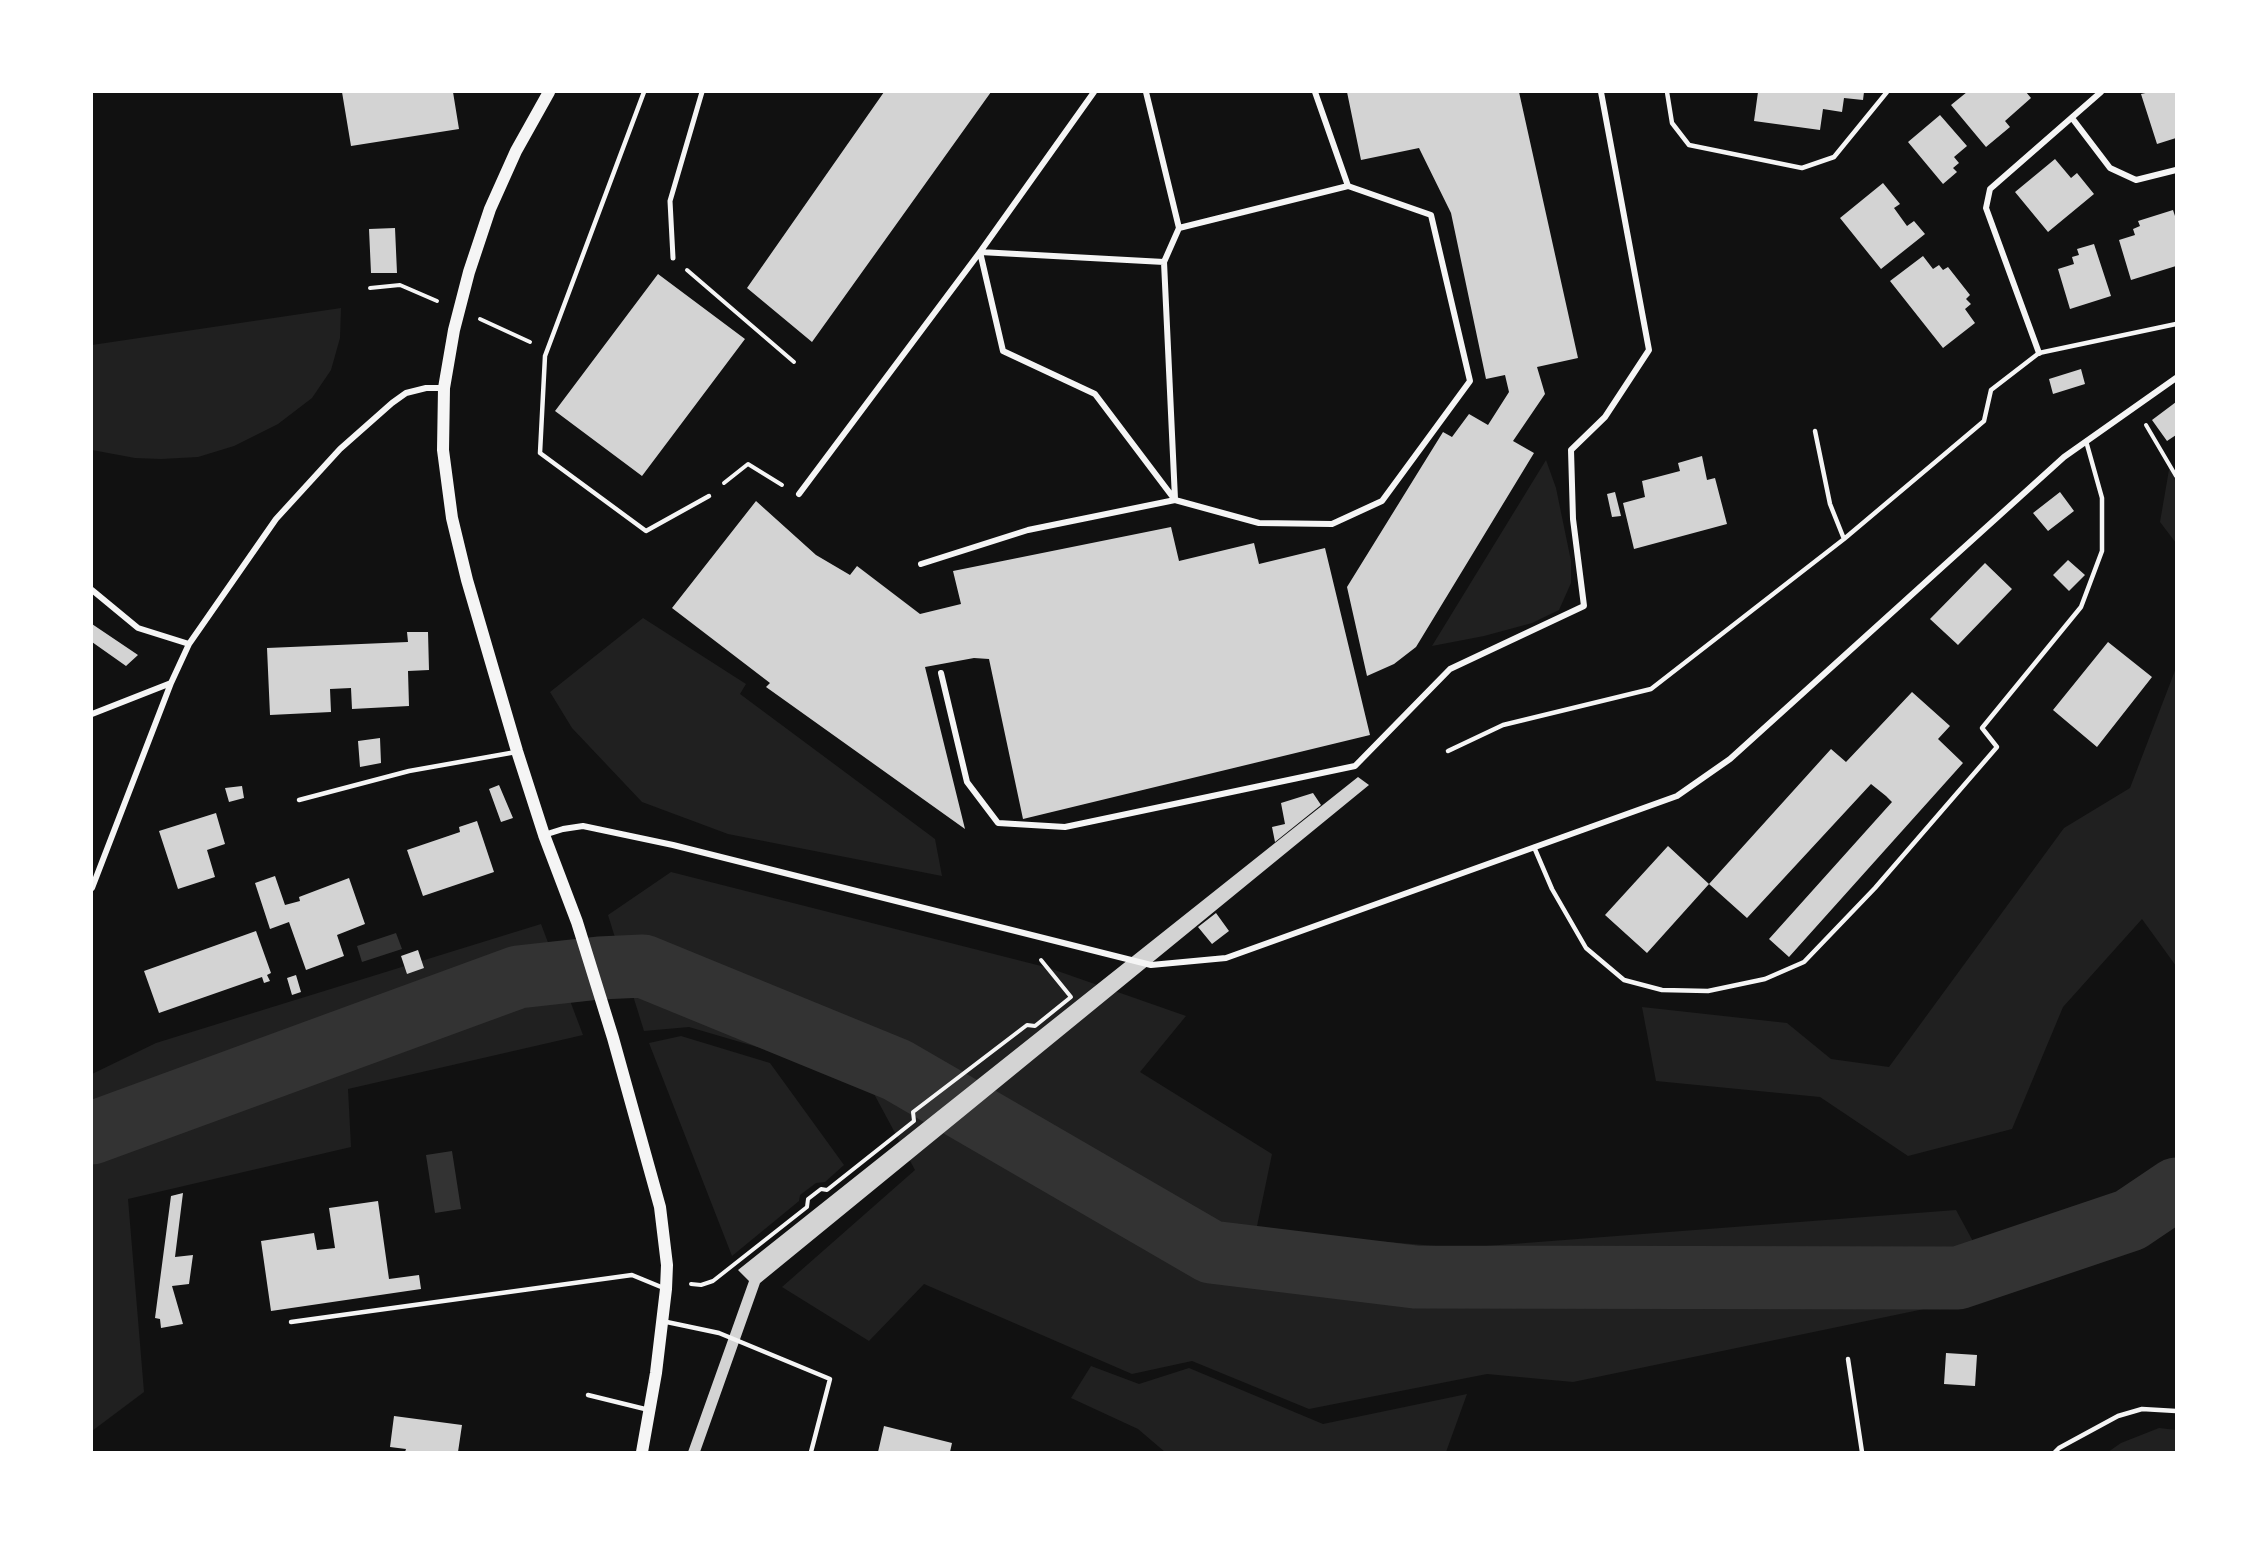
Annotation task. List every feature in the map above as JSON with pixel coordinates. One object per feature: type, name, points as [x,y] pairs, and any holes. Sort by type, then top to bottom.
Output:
[{"type":"main road","points":[[549,92],[516,151],[490,209],[469,272],[444,388],[444,450],[452,518],[467,580],[517,752],[544,835],[577,922],[614,1038],[660,1207],[666,1289],[643,1452]]},
{"type":"street","points":[[673,258],[670,201],[702,92]]},
{"type":"street","points":[[799,494],[980,252],[1094,92]]},
{"type":"street","points":[[1146,92],[1179,228],[1164,262],[1175,500]]},
{"type":"street","points":[[1315,92],[1348,186]]},
{"type":"street","points":[[941,673],[967,782],[998,823],[1065,827],[1355,766],[1450,669],[1584,606],[1573,519],[1571,450],[1605,417],[1649,350],[1601,92]]},
{"type":"street","points":[[2039,353],[1986,208],[1990,189],[2101,92]]},
{"type":"street","points":[[2072,118],[2110,168],[2136,180],[2176,170]]},
{"type":"street","points":[[921,564],[1028,530],[1175,500],[1259,523],[1332,524],[1382,501],[1470,381],[1431,215],[1348,186],[1179,228]]},
{"type":"street","points":[[980,252],[1164,262]]},
{"type":"street","points":[[980,252],[1003,351],[1095,394],[1175,500]]},
{"type":"street","points":[[544,835],[583,826],[673,845],[1151,965],[1226,958],[1677,796],[1730,759],[2064,456],[2176,378]]},
{"type":"street","points":[[92,888],[171,683],[189,644],[276,519],[340,449],[392,403],[406,393],[426,388],[444,388]]},
{"type":"street","points":[[92,590],[138,628],[189,644]]},
{"type":"street","points":[[92,714],[171,683]]},
{"type":"lane","points":[[644,92],[547,351],[540,453],[646,531],[709,496]]},
{"type":"lane","points":[[1667,92],[1672,123],[1689,145],[1802,168],[1834,157],[1887,92]]},
{"type":"lane","points":[[1448,751],[1503,725],[1651,689],[1844,539],[1984,421],[1991,390],[2039,353],[2176,324]]},
{"type":"lane","points":[[1815,431],[1830,504],[1844,539]]},
{"type":"lane","points":[[1534,847],[1552,889],[1586,948],[1624,980],[1662,990],[1708,991],[1765,979],[1804,962],[1875,888],[1997,747],[1982,728],[2081,606],[2102,550],[2102,498],[2086,441]]},
{"type":"lane","points":[[299,800],[409,771],[517,752]]},
{"type":"lane","points":[[291,1322],[632,1275],[666,1289]]},
{"type":"lane","points":[[662,1321],[719,1333],[830,1379],[811,1452]]},
{"type":"lane","points":[[1848,1359],[1862,1452]]},
{"type":"lane","points":[[588,1395],[649,1410]]},
{"type":"lane","points":[[2055,1452],[2118,1416],[2142,1409],[2176,1411]]},
{"type":"path","points":[[673,258],[794,362]]},
{"type":"path","points":[[370,288],[400,285],[430,298]]},
{"type":"path","points":[[488,322],[547,351]]},
{"type":"path","points":[[2136,407],[2176,476]]},
{"type":"path","points":[[709,496],[748,464],[799,494]]},
{"type":"path","points":[[713,1281],[807,1207],[808,1199],[821,1189],[827,1190],[914,1121],[913,1112],[1027,1026],[1035,1026],[1071,997],[1041,961]]},
{"type":"shaded area","points":[[341,308],[340,338],[331,370],[312,398],[278,424],[234,446],[198,457],[135,458],[92,450],[92,345]]},
{"type":"shaded area","points":[[1546,460],[1556,488],[1571,561],[1571,583],[1559,610],[1532,623],[1484,636],[1432,646]]},
{"type":"shaded area","points":[[2170,464],[2176,472],[2176,543],[2160,522]]},
{"type":"shaded area","points":[[643,618],[746,684],[740,694],[935,839],[942,876],[728,834],[642,802],[572,728],[550,692]]},
{"type":"shaded area","points":[[2176,668],[2176,966],[2142,919],[2063,1007],[2012,1129],[1908,1156],[1820,1097],[1656,1081],[1642,1007],[1787,1023],[1831,1059],[1889,1067],[2064,828],[2130,788]]},
{"type":"shaded area","points":[[671,872],[1049,968],[1186,1016],[1140,1072],[1272,1154],[1256,1231],[1460,1248],[1956,1210],[2001,1293],[1573,1382],[1487,1374],[1309,1409],[1192,1361],[1132,1374],[924,1284],[869,1341],[782,1287],[915,1170],[866,1079],[689,1027],[644,1031],[608,915]]},
{"type":"shaded area","points":[[541,924],[583,1035],[348,1089],[351,1147],[128,1199],[144,1392],[92,1431],[92,1074],[156,1043]]},
{"type":"shaded area","points":[[396,933],[402,949],[362,962],[357,946]]},
{"type":"shaded area","points":[[681,1036],[770,1063],[844,1165],[825,1182],[816,1183],[800,1195],[799,1201],[732,1256],[649,1043]]},
{"type":"shaded area","points":[[452,1151],[461,1209],[435,1213],[426,1155]]},
{"type":"shaded area","points":[[1091,1366],[1139,1384],[1189,1368],[1323,1424],[1467,1394],[1446,1452],[1165,1452],[1138,1429],[1071,1398]]},
{"type":"shaded area","points":[[2159,1428],[2176,1430],[2176,1452],[2108,1452],[2121,1443]]},
{"type":"building","points":[[342,92],[453,92],[459,129],[351,146]]},
{"type":"building","points":[[884,92],[991,92],[812,342],[747,288]]},
{"type":"building","points":[[1347,92],[1519,92],[1578,358],[1537,367],[1545,394],[1513,441],[1534,453],[1416,647],[1394,664],[1367,676],[1347,587],[1443,432],[1452,437],[1469,414],[1488,425],[1509,392],[1505,375],[1486,379],[1451,213],[1419,148],[1361,160]]},
{"type":"building","points":[[1758,92],[1864,92],[1863,100],[1844,98],[1842,112],[1823,109],[1820,130],[1754,121]]},
{"type":"building","points":[[1967,92],[2026,92],[2031,98],[2005,121],[2010,127],[1986,147],[1951,105]]},
{"type":"building","points":[[2176,92],[2176,138],[2157,144],[2141,94]]},
{"type":"building","points":[[1940,115],[1967,146],[1954,157],[1959,163],[1953,168],[1957,172],[1943,184],[1908,142]]},
{"type":"building","points":[[2055,159],[2071,178],[2077,173],[2094,194],[2048,232],[2015,192]]},
{"type":"building","points":[[1883,183],[1900,204],[1894,208],[1907,226],[1914,221],[1925,234],[1881,269],[1840,218]]},
{"type":"building","points":[[2173,210],[2176,215],[2176,266],[2131,280],[2119,240],[2135,235],[2133,229],[2140,226],[2138,221]]},
{"type":"building","points":[[395,228],[397,273],[371,273],[369,229]]},
{"type":"building","points":[[2094,244],[2111,296],[2070,309],[2058,269],[2074,264],[2072,257],[2079,255],[2077,249]]},
{"type":"building","points":[[1923,256],[1933,269],[1939,265],[1943,270],[1948,267],[1970,295],[1966,299],[1971,304],[1965,309],[1975,323],[1943,348],[1890,281]]},
{"type":"building","points":[[658,274],[745,339],[642,476],[555,411]]},
{"type":"building","points":[[2081,369],[2085,384],[2053,394],[2049,379]]},
{"type":"building","points":[[2176,402],[2176,435],[2167,441],[2152,420]]},
{"type":"building","points":[[1702,456],[1707,480],[1715,478],[1727,524],[1634,549],[1623,503],[1645,497],[1642,481],[1680,471],[1678,463]]},
{"type":"building","points":[[1615,492],[1621,516],[1612,517],[1607,494]]},
{"type":"building","points":[[2060,492],[2074,511],[2048,531],[2033,513]]},
{"type":"building","points":[[756,501],[816,555],[850,575],[857,566],[920,614],[961,604],[953,571],[1171,527],[1179,561],[1254,543],[1259,564],[1325,548],[1370,735],[1023,819],[989,659],[974,658],[925,667],[965,829],[766,687],[770,683],[672,608]]},
{"type":"building","points":[[2068,560],[2085,575],[2069,591],[2053,575]]},
{"type":"building","points":[[1985,563],[2012,589],[1958,645],[1930,619]]},
{"type":"building","points":[[92,624],[138,655],[126,666],[92,642]]},
{"type":"building","points":[[407,632],[428,632],[429,670],[408,671],[409,706],[352,709],[351,688],[330,689],[331,712],[270,715],[267,648],[408,642]]},
{"type":"building","points":[[2108,642],[2152,677],[2097,747],[2053,710]]},
{"type":"building","points":[[1912,692],[1950,726],[1938,739],[1963,763],[1789,957],[1769,939],[1892,802],[1886,796],[1871,784],[1747,918],[1709,884],[1831,749],[1846,762]]},
{"type":"building","points":[[380,738],[381,763],[360,767],[358,741]]},
{"type":"building","points":[[1358,777],[1369,785],[760,1283],[700,1452],[688,1452],[749,1281],[738,1270]]},
{"type":"building","points":[[499,785],[513,818],[501,822],[489,789]]},
{"type":"building","points":[[242,786],[244,798],[229,802],[225,788]]},
{"type":"building","points":[[1313,793],[1321,805],[1275,842],[1272,827],[1285,824],[1281,803]]},
{"type":"building","points":[[216,813],[225,844],[207,850],[215,877],[178,889],[159,831]]},
{"type":"building","points":[[477,821],[494,872],[423,896],[407,850],[460,832],[459,827]]},
{"type":"building","points":[[1668,846],[1709,884],[1647,953],[1605,915]]},
{"type":"building","points":[[275,876],[285,905],[300,901],[299,897],[349,878],[365,924],[337,935],[344,956],[306,970],[289,922],[270,929],[255,883]]},
{"type":"building","points":[[1216,913],[1229,931],[1212,944],[1198,927]]},
{"type":"building","points":[[256,931],[271,973],[267,975],[270,981],[264,983],[262,977],[159,1013],[144,971]]},
{"type":"building","points":[[418,950],[424,968],[407,974],[401,956]]},
{"type":"building","points":[[296,975],[301,992],[292,995],[287,978]]},
{"type":"building","points":[[183,1193],[175,1257],[193,1255],[189,1284],[172,1286],[183,1324],[161,1328],[160,1319],[155,1318],[171,1196]]},
{"type":"building","points":[[378,1201],[389,1279],[419,1275],[421,1289],[271,1311],[261,1241],[314,1233],[317,1250],[335,1248],[329,1208]]},
{"type":"building","points":[[1946,1353],[1977,1355],[1975,1386],[1944,1384]]},
{"type":"building","points":[[394,1416],[462,1425],[458,1452],[405,1452],[406,1449],[390,1447]]},
{"type":"building","points":[[884,1426],[952,1443],[950,1452],[878,1452]]},
{"type":"waterway","points":[[92,1133],[518,977],[599,968],[643,966],[897,1070],[1211,1252],[1415,1277],[1958,1278],[2130,1220],[2176,1189]]}]
